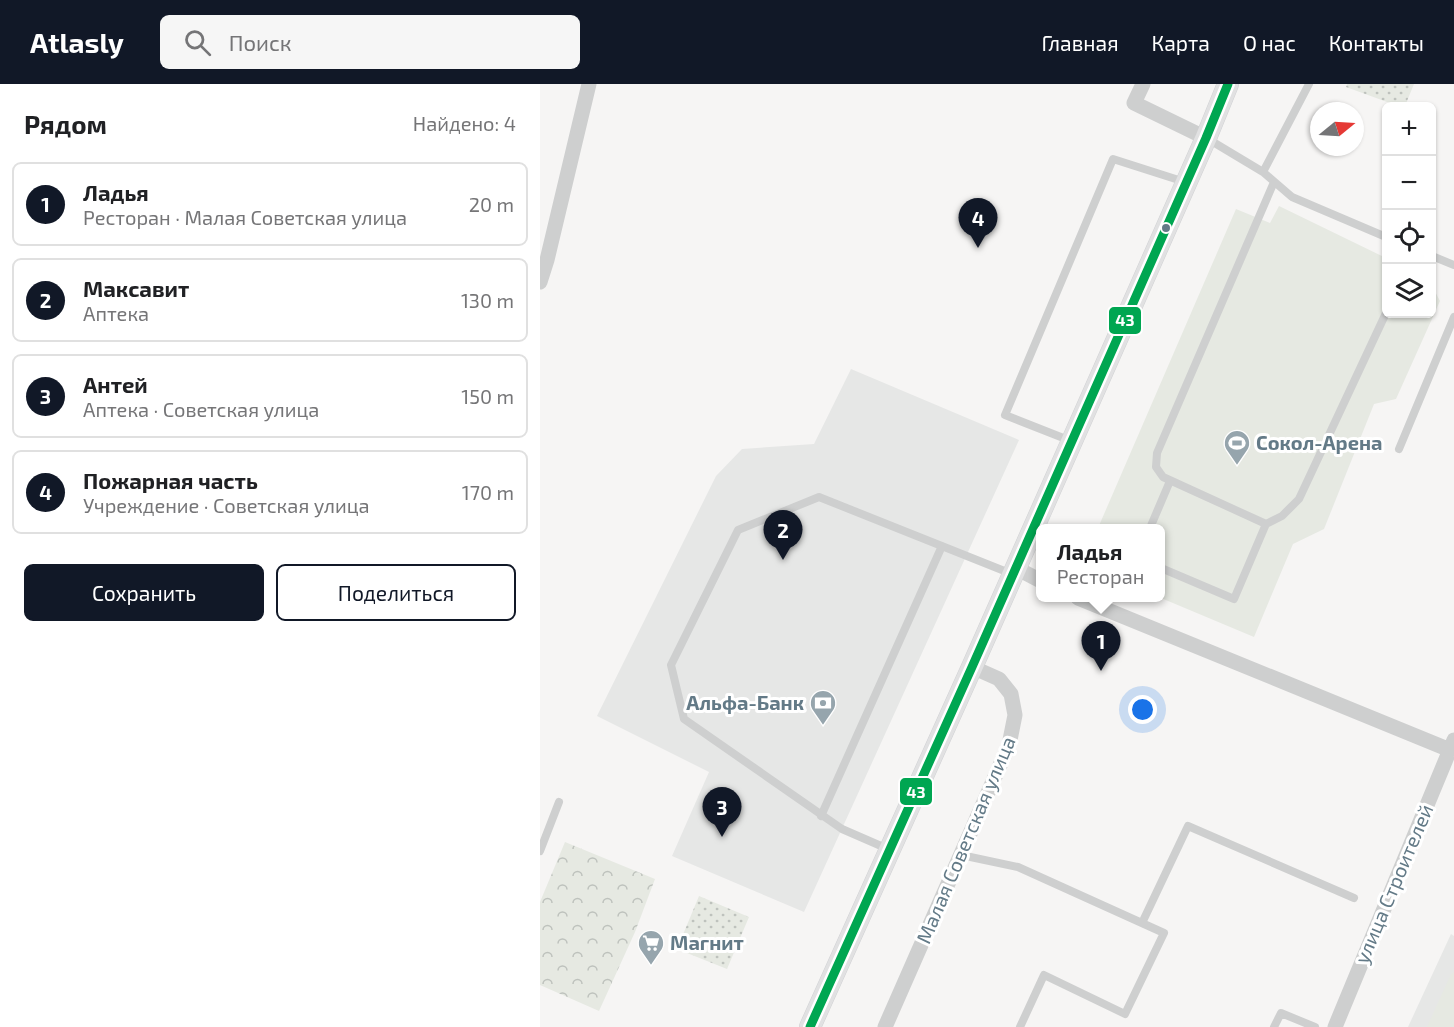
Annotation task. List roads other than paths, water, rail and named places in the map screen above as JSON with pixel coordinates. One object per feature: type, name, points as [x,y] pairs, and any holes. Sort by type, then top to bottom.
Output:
[{"type":"main road","points":[[810,1027],[1015,572],[1228,84]]},
{"type":"street","points":[[540,282],[589,84]]},
{"type":"street","points":[[1143,84],[1134,103],[1206,138]]},
{"type":"street","points":[[1015,572],[1036,579]]},
{"type":"street","points":[[1091,602],[1452,745]]},
{"type":"street","name":"Малая Советская улица","points":[[885,1027],[1010,745],[1015,715],[1011,694],[999,679],[972,667]]},
{"type":"street","name":"улица Строителей","points":[[1335,1027],[1452,745]]},
{"type":"lane","points":[[1263,172],[1310,84]]},
{"type":"lane","points":[[1206,138],[1263,172],[1292,197],[1382,235]]},
{"type":"lane","points":[[1072,441],[1005,415],[1113,159],[1186,182]]},
{"type":"lane","points":[[1266,524],[1170,481],[1163,477],[1156,467],[1157,453],[1274,182]]},
{"type":"lane","points":[[1436,258],[1454,265]]},
{"type":"lane","points":[[1399,448],[1454,317]]},
{"type":"lane","points":[[1165,570],[1234,599],[1266,524],[1282,516],[1299,499],[1384,318]]},
{"type":"lane","points":[[1152,524],[1170,481]]},
{"type":"lane","points":[[890,849],[842,829],[821,816],[684,719],[672,665],[739,530],[819,497],[942,546],[1015,572]]},
{"type":"lane","points":[[821,816],[942,546]]},
{"type":"lane","points":[[540,851],[559,802]]},
{"type":"lane","points":[[1142,923],[1188,826],[1354,898]]},
{"type":"lane","points":[[961,855],[1018,867],[1164,933],[1125,1014],[1044,975],[1020,1027]]},
{"type":"lane","points":[[1274,1027],[1281,1013],[1315,1027]]},
{"type":"place","name":"Пожарная часть","points":[[978,248]]},
{"type":"place","name":"Сокол-Арена","points":[[1237,466]]},
{"type":"place","name":"Максавит","points":[[783,560]]},
{"type":"place","name":"Ладья","points":[[1101,671]]},
{"type":"place","name":"Альфа-Банк","points":[[823,726]]},
{"type":"place","name":"Антей","points":[[722,837]]},
{"type":"place","name":"Магнит","points":[[651,966]]}]
